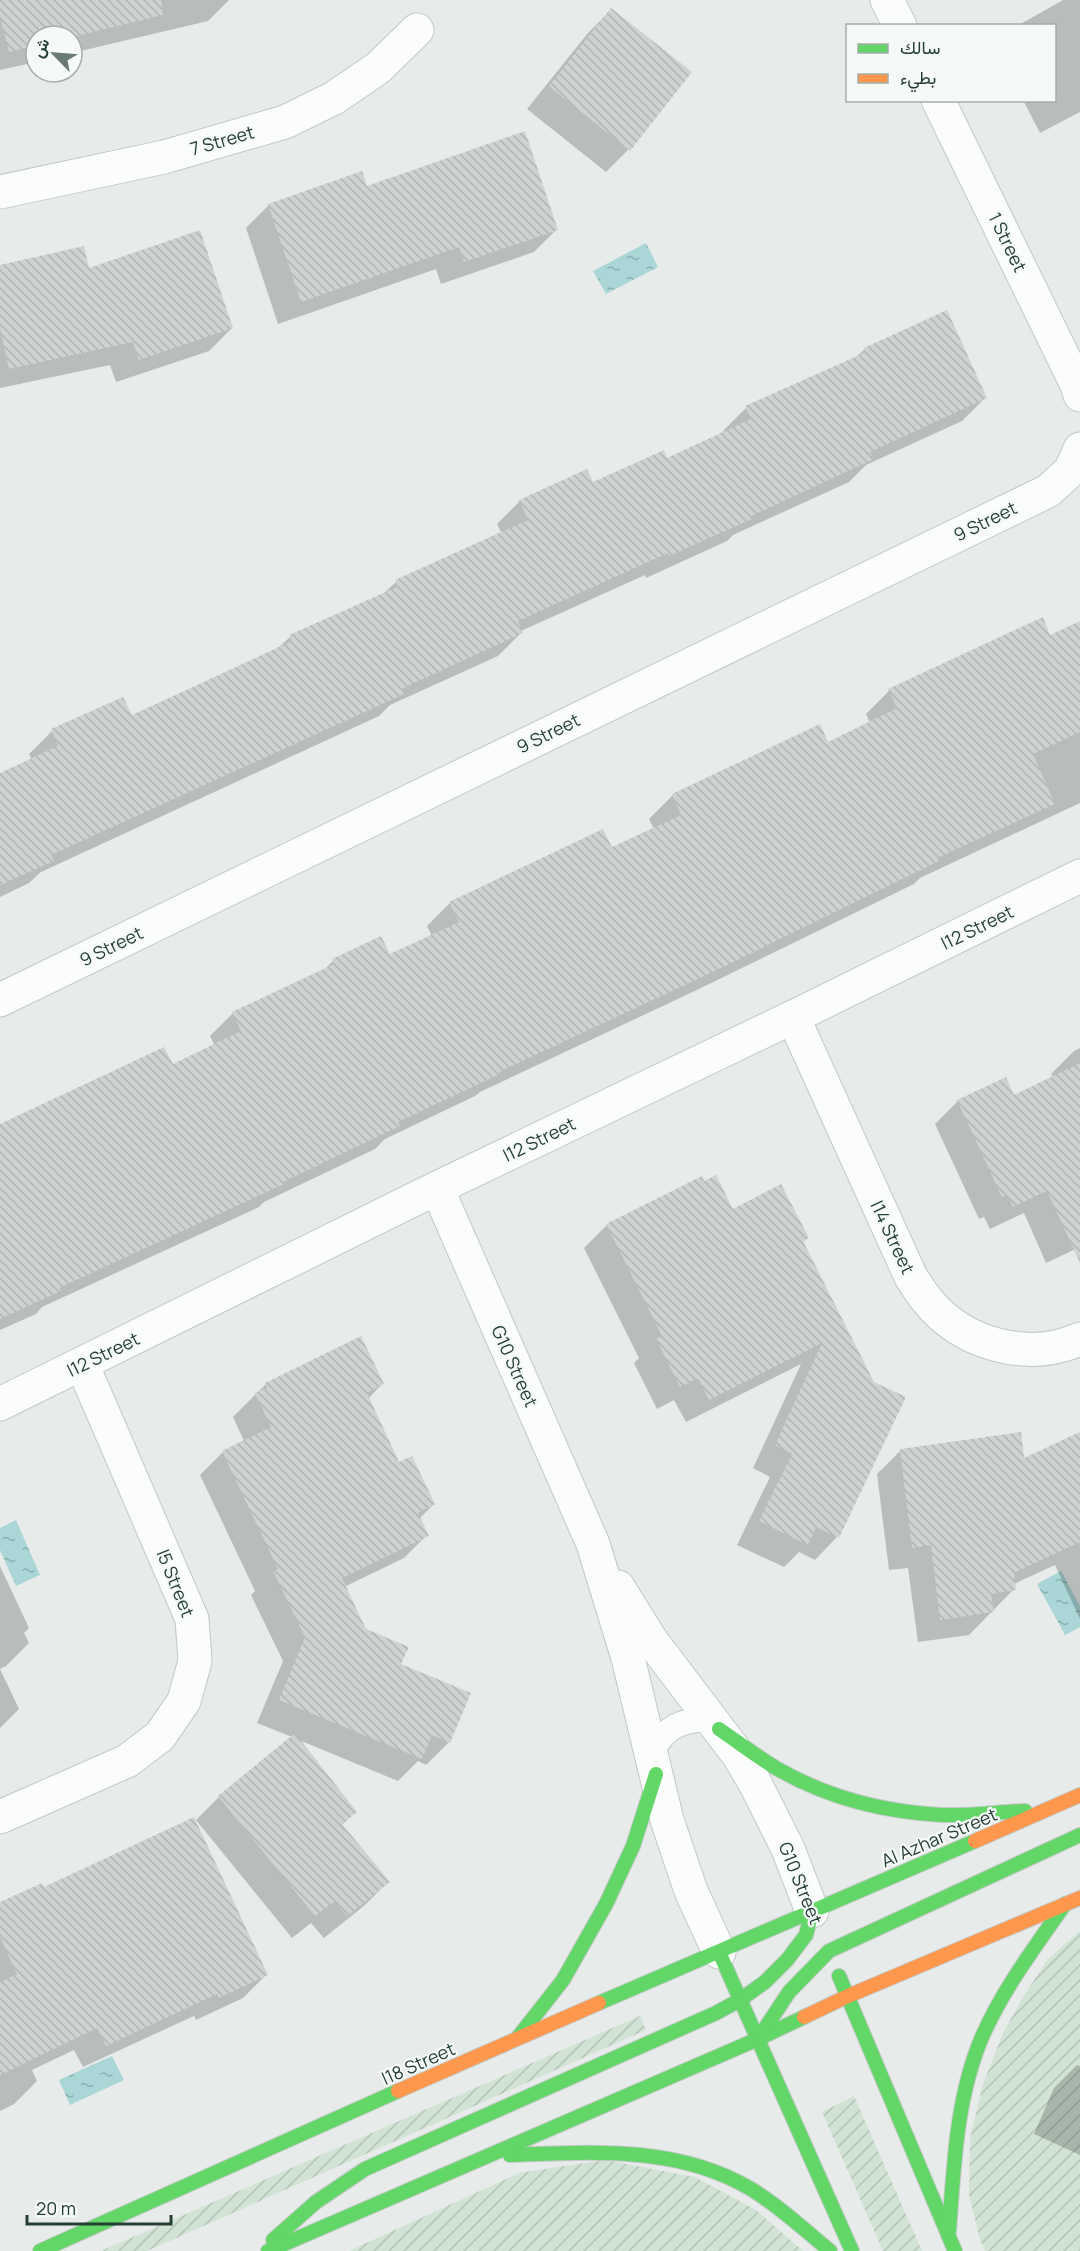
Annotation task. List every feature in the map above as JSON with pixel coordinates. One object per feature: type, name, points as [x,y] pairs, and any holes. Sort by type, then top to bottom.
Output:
[{"type":"street","points":[[887,0],[899,24]]},
{"type":"street","name":"7 Street","points":[[0,192],[164,157],[285,122],[334,98],[378,68],[417,30]]},
{"type":"street","name":"1 Street","points":[[939,102],[1079,390]]},
{"type":"street","name":"9 Street","points":[[0,1000],[1048,491],[1070,471],[1080,449]]},
{"type":"street","name":"I12 Street","points":[[0,1404],[437,1188],[1080,876]]},
{"type":"street","name":"I14 Street","points":[[793,1017],[911,1276],[928,1301],[950,1322],[975,1338],[1003,1347],[1033,1350],[1063,1346],[1080,1339]]},
{"type":"street","name":"G10 Street","points":[[437,1188],[593,1544],[628,1658],[667,1820],[691,1891],[852,2251]]},
{"type":"street","name":"I5 Street","points":[[0,1817],[127,1761],[160,1736],[184,1701],[195,1660],[192,1618],[82,1364]]},
{"type":"street","name":"G10 Street","points":[[593,1544],[651,1640],[739,1756],[772,1814],[955,2251]]},
{"type":"street","points":[[715,1724],[783,1771],[821,1790],[851,1801],[903,1812],[945,1815],[1048,1809]]},
{"type":"street","points":[[516,2039],[563,1980],[606,1904],[633,1846],[653,1763]]},
{"type":"street","name":"Al Azhar Street","points":[[821,1934],[1048,1809],[1080,1795]]},
{"type":"street","points":[[263,2251],[308,2207],[365,2169],[694,2023],[740,2000],[765,1982],[787,1960],[806,1935],[821,1934],[1080,1835]]},
{"type":"street","points":[[268,2251],[758,2039],[848,1996],[1080,1898]]},
{"type":"street","points":[[949,2236],[957,2136],[963,2096],[974,2058],[990,2019],[1010,1984],[1065,1904]]},
{"type":"street","points":[[758,2039],[789,1992],[821,1934]]},
{"type":"street","name":"I18 Street","points":[[40,2251],[516,2039],[718,1952],[821,1934]]},
{"type":"street","points":[[490,2156],[618,2151],[665,2157],[693,2164],[712,2170],[749,2188],[784,2212],[830,2251]]},
{"type":"lane","points":[[653,1763],[661,1737],[675,1725],[692,1720],[715,1724]]},
{"type":"green space","points":[[1080,1931],[1080,2251],[985,2251],[969,2195],[970,2138],[983,2084],[1003,2033],[1023,1997],[1048,1959]]},
{"type":"green space","points":[[640,2016],[646,2030],[147,2251],[101,2251]]},
{"type":"green space","points":[[854,2096],[922,2251],[883,2251],[822,2112]]},
{"type":"green space","points":[[605,2160],[695,2177],[756,2210],[803,2251],[349,2251],[519,2173]]},
{"type":"water","points":[[646,243],[658,267],[606,294],[593,271]]},
{"type":"water","points":[[16,1520],[40,1575],[16,1586],[0,1550],[0,1528]]},
{"type":"water","points":[[1061,1571],[1080,1606],[1080,1627],[1065,1635],[1037,1584]]},
{"type":"water","points":[[112,2056],[124,2080],[70,2105],[59,2080]]},
{"type":"building","points":[[0,0],[161,0],[163,15],[84,34],[84,24],[24,24],[24,48],[9,52],[0,16]]},
{"type":"building","points":[[611,8],[692,72],[630,151],[549,86]]},
{"type":"building","points":[[525,131],[558,230],[464,262],[459,247],[301,302],[268,204],[362,171],[367,186]]},
{"type":"building","points":[[200,230],[233,328],[139,360],[133,342],[9,369],[0,329],[0,265],[84,246],[89,268]]},
{"type":"building","points":[[947,310],[987,398],[870,452],[874,459],[751,516],[752,519],[669,556],[668,553],[518,621],[523,633],[401,689],[404,694],[51,855],[54,861],[0,885],[0,773],[58,746],[51,729],[123,697],[132,715],[292,641],[289,635],[397,587],[395,580],[528,520],[519,500],[587,469],[593,482],[664,450],[667,458],[751,419],[745,406],[866,352],[864,348]]},
{"type":"building","points":[[1043,617],[1050,635],[1080,621],[1080,732],[1033,754],[1055,804],[937,858],[939,861],[723,967],[499,1072],[500,1074],[398,1122],[400,1126],[283,1182],[284,1184],[59,1288],[61,1291],[0,1319],[0,1124],[164,1047],[173,1064],[241,1031],[232,1012],[334,964],[332,959],[381,936],[390,954],[459,922],[449,902],[603,829],[612,847],[681,815],[672,794],[820,724],[828,742],[897,708],[888,689]]},
{"type":"building","points":[[1080,1063],[1080,1263],[1047,1191],[1013,1207],[1007,1195],[1002,1197],[957,1100],[1006,1077],[1014,1095]]},
{"type":"building","points":[[716,1175],[733,1209],[781,1184],[809,1238],[803,1241],[874,1382],[906,1397],[839,1538],[816,1527],[808,1545],[759,1521],[792,1454],[775,1445],[822,1343],[709,1400],[698,1378],[680,1387],[656,1339],[662,1336],[606,1224],[702,1176],[704,1181]]},
{"type":"building","points":[[361,1336],[384,1384],[367,1393],[399,1462],[412,1456],[435,1504],[418,1513],[429,1536],[342,1578],[366,1629],[409,1647],[401,1664],[471,1693],[450,1743],[432,1735],[422,1759],[279,1700],[305,1637],[273,1571],[278,1569],[222,1451],[271,1427],[255,1393],[267,1388],[265,1383]]},
{"type":"building","points":[[1021,1432],[1024,1458],[1080,1432],[1080,1542],[1014,1573],[1016,1590],[991,1594],[994,1612],[940,1620],[931,1545],[912,1548],[900,1449]]},
{"type":"building","points":[[295,1733],[357,1812],[342,1824],[390,1882],[347,1916],[335,1901],[315,1916],[218,1796]]},
{"type":"building","points":[[194,1817],[268,1975],[219,1998],[217,1994],[106,2046],[97,2028],[0,2075],[0,1982],[17,1974],[0,1937],[0,1902],[42,1883],[44,1887]]},
{"type":"traffic: fast","points":[[719,1729],[795,1778],[856,1801],[899,1810],[942,1815],[1025,1811]]},
{"type":"traffic: fast","points":[[519,2036],[563,1980],[606,1904],[633,1846],[656,1774]]},
{"type":"traffic: fast","points":[[758,2039],[789,1992],[829,1951],[1080,1835]]},
{"type":"traffic: fast","points":[[599,2003],[975,1841]]},
{"type":"traffic: fast","points":[[949,2231],[961,2108],[973,2060],[990,2019],[1000,2002],[1065,1904]]},
{"type":"traffic: fast","points":[[273,2240],[316,2202],[365,2169],[716,2013],[740,2000],[765,1982],[787,1960],[806,1935],[812,1911]]},
{"type":"traffic: fast","points":[[719,1952],[852,2251]]},
{"type":"traffic: fast","points":[[839,1976],[955,2251]]},
{"type":"traffic: fast","points":[[268,2251],[804,2017]]},
{"type":"traffic: fast","points":[[40,2251],[398,2091]]},
{"type":"traffic: fast","points":[[510,2155],[634,2154],[694,2165],[723,2175],[751,2189],[782,2211],[830,2251]]},
{"type":"traffic: slow","points":[[975,1841],[1080,1795]]},
{"type":"traffic: slow","points":[[804,2017],[848,1996],[1080,1898]]},
{"type":"traffic: slow","points":[[398,2091],[599,2003]]}]
